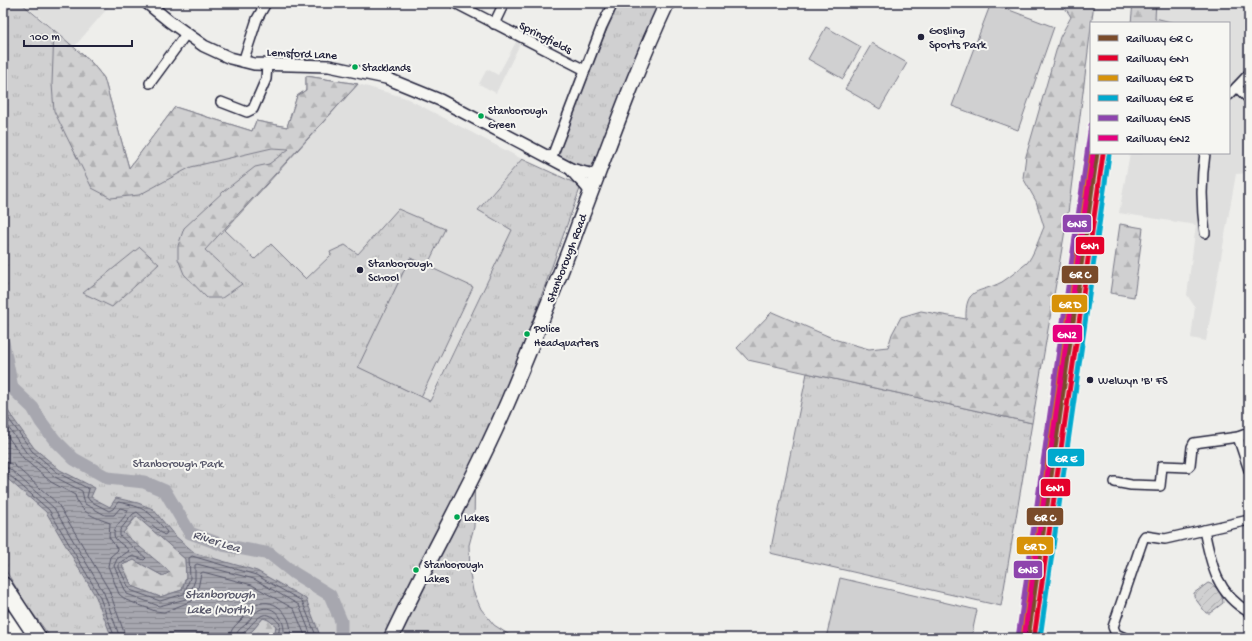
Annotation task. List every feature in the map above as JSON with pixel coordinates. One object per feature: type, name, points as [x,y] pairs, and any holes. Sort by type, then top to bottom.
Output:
[{"type":"highway","points":[[3,585],[38,638]]},
{"type":"highway","points":[[3,617],[17,638]]},
{"type":"main road","name":"Stanborough Road","points":[[391,638],[414,588],[501,419],[557,281],[645,52],[667,3]]},
{"type":"street","name":"Lemsford Lane","points":[[147,3],[186,34],[214,51],[243,62],[267,65],[329,66],[386,78],[440,100],[571,169],[597,176]]},
{"type":"street","points":[[243,62],[257,19],[266,3]]},
{"type":"street","name":"Springfields","points":[[455,3],[585,70]]},
{"type":"street","points":[[494,24],[504,3]]},
{"type":"street","points":[[551,159],[602,26],[613,3]]},
{"type":"street","points":[[150,83],[186,34]]},
{"type":"street","points":[[221,102],[250,112],[253,109],[266,79],[267,65]]},
{"type":"street","points":[[1230,94],[1249,74]]},
{"type":"street","points":[[1237,87],[1249,99]]},
{"type":"street","points":[[1205,154],[1201,190],[1205,233]]},
{"type":"street","name":"Lemsford Lane","points":[[571,169],[574,175],[584,181],[591,193]]},
{"type":"street","points":[[1115,482],[1131,485],[1160,486],[1162,466],[1188,467],[1190,465],[1191,449],[1194,443],[1249,434]]},
{"type":"street","points":[[1238,437],[1249,470]]},
{"type":"street","points":[[1125,638],[1116,634],[1114,627],[1145,536],[1165,539],[1249,520]]},
{"type":"street","points":[[1204,530],[1215,576],[1236,602],[1249,612]]},
{"type":"shaded area","points":[[23,3],[112,3],[74,47]]},
{"type":"shaded area","points":[[1156,3],[1249,3],[1249,173],[1236,174],[1206,341],[1191,338],[1195,307],[1187,295],[1196,225],[1119,213],[1130,154],[1230,154],[1230,22],[1154,22]]},
{"type":"shaded area","points":[[516,42],[520,44],[496,93],[479,84],[487,69],[498,75]]},
{"type":"shaded area","name":"Stanborough School","points":[[358,84],[406,98],[522,159],[478,209],[513,229],[410,439],[205,250]]},
{"type":"green space","name":"Stanborough Park","points":[[3,3],[21,3],[91,62],[104,78],[129,168],[175,107],[252,131],[256,121],[287,127],[297,96],[306,90],[306,76],[358,84],[225,230],[255,259],[271,244],[306,279],[331,255],[330,252],[345,245],[358,254],[398,209],[445,229],[427,266],[410,258],[359,367],[430,401],[512,230],[478,210],[522,159],[581,186],[499,413],[475,462],[474,527],[469,545],[470,574],[473,591],[481,609],[494,625],[514,638],[51,638],[26,604],[3,566]]},
{"type":"green space","points":[[619,3],[663,3],[595,165],[584,168],[560,158],[558,149],[587,73]]},
{"type":"green space","points":[[991,3],[1054,27],[1018,130],[952,106]]},
{"type":"green space","points":[[1062,3],[1094,3],[1092,22],[1090,22],[1090,35],[1068,213],[1032,423],[748,360],[737,348],[772,312],[837,340],[869,349],[888,347],[892,334],[901,317],[921,311],[966,319],[966,308],[971,296],[980,290],[1002,282],[1027,263],[1034,251],[1044,227],[1036,201],[1023,178],[1026,156],[1060,37],[1071,17]]},
{"type":"green space","points":[[1133,3],[1156,3],[1155,18],[1171,22],[1131,22]]},
{"type":"green space","points":[[826,27],[861,47],[843,79],[808,59]]},
{"type":"green space","points":[[54,30],[91,62],[104,78],[129,168],[175,107],[252,131],[256,121],[287,127],[297,96],[306,90],[306,76],[358,84],[205,250],[242,284],[222,298],[207,298],[184,274],[178,259],[178,246],[184,228],[224,191],[255,167],[269,164],[289,149],[272,148],[191,167],[139,195],[111,198],[92,188],[54,111],[52,84]]},
{"type":"green space","points":[[872,43],[907,63],[880,109],[845,89]]},
{"type":"green space","points":[[1120,224],[1143,228],[1134,297],[1110,293]]},
{"type":"green space","points":[[140,247],[159,264],[112,307],[83,293]]},
{"type":"green space","points":[[410,258],[473,287],[421,397],[358,367]]},
{"type":"green space","points":[[807,373],[1032,423],[1001,606],[770,553]]},
{"type":"green space","points":[[137,516],[185,559],[186,577],[182,590],[160,597],[132,586],[122,565],[134,560],[163,576],[123,533]]},
{"type":"green space","points":[[840,578],[977,610],[971,638],[826,638]]},
{"type":"green space","points":[[1208,583],[1214,586],[1218,591],[1222,597],[1223,603],[1210,613],[1206,613],[1194,597],[1194,593]]},
{"type":"green space","points":[[263,618],[271,621],[276,626],[274,638],[243,638],[253,630]]},
{"type":"water","name":"Stanborough Lake (North)","points":[[3,404],[34,448],[60,470],[95,488],[91,497],[110,507],[116,498],[138,503],[153,509],[174,535],[195,553],[257,571],[306,599],[321,638],[274,638],[276,626],[266,618],[263,618],[253,630],[243,638],[112,638],[96,597],[46,512],[3,475]],"holes":[[[136,516],[185,559],[186,577],[182,590],[160,597],[132,586],[122,565],[134,560],[163,576],[170,572],[123,533]]]},
{"type":"waterway","name":"River Lea","points":[[3,342],[12,388],[33,408],[41,422],[54,439],[74,459],[108,478],[144,482],[165,491],[190,533],[223,545],[270,554],[294,573],[330,595],[341,621],[341,638]]},
{"type":"transit line","points":[[1022,637],[1091,154]]},
{"type":"transit line","points":[[1028,638],[1097,154]]},
{"type":"transit line","points":[[1040,638],[1109,155]]},
{"type":"rail line","name":"GN5","points":[[1018,638],[1090,132]]},
{"type":"rail line","name":"GN2","points":[[1024,638],[1093,154]]},
{"type":"rail line","name":"GN1","points":[[1034,638],[1103,154]]},
{"type":"place","name":"Gosling Sports Park","points":[[921,37]]},
{"type":"place","name":"Stacklands","points":[[355,67]]},
{"type":"place","name":"Stanborough Green","points":[[481,116]]},
{"type":"place","name":"Stanborough School","points":[[360,270]]},
{"type":"place","name":"Police Headquarters","points":[[527,334]]},
{"type":"place","name":"Welwyn 'B' FS","points":[[1090,380]]},
{"type":"place","name":"Lakes","points":[[457,517]]},
{"type":"place","name":"Stanborough Lakes","points":[[416,570]]}]
